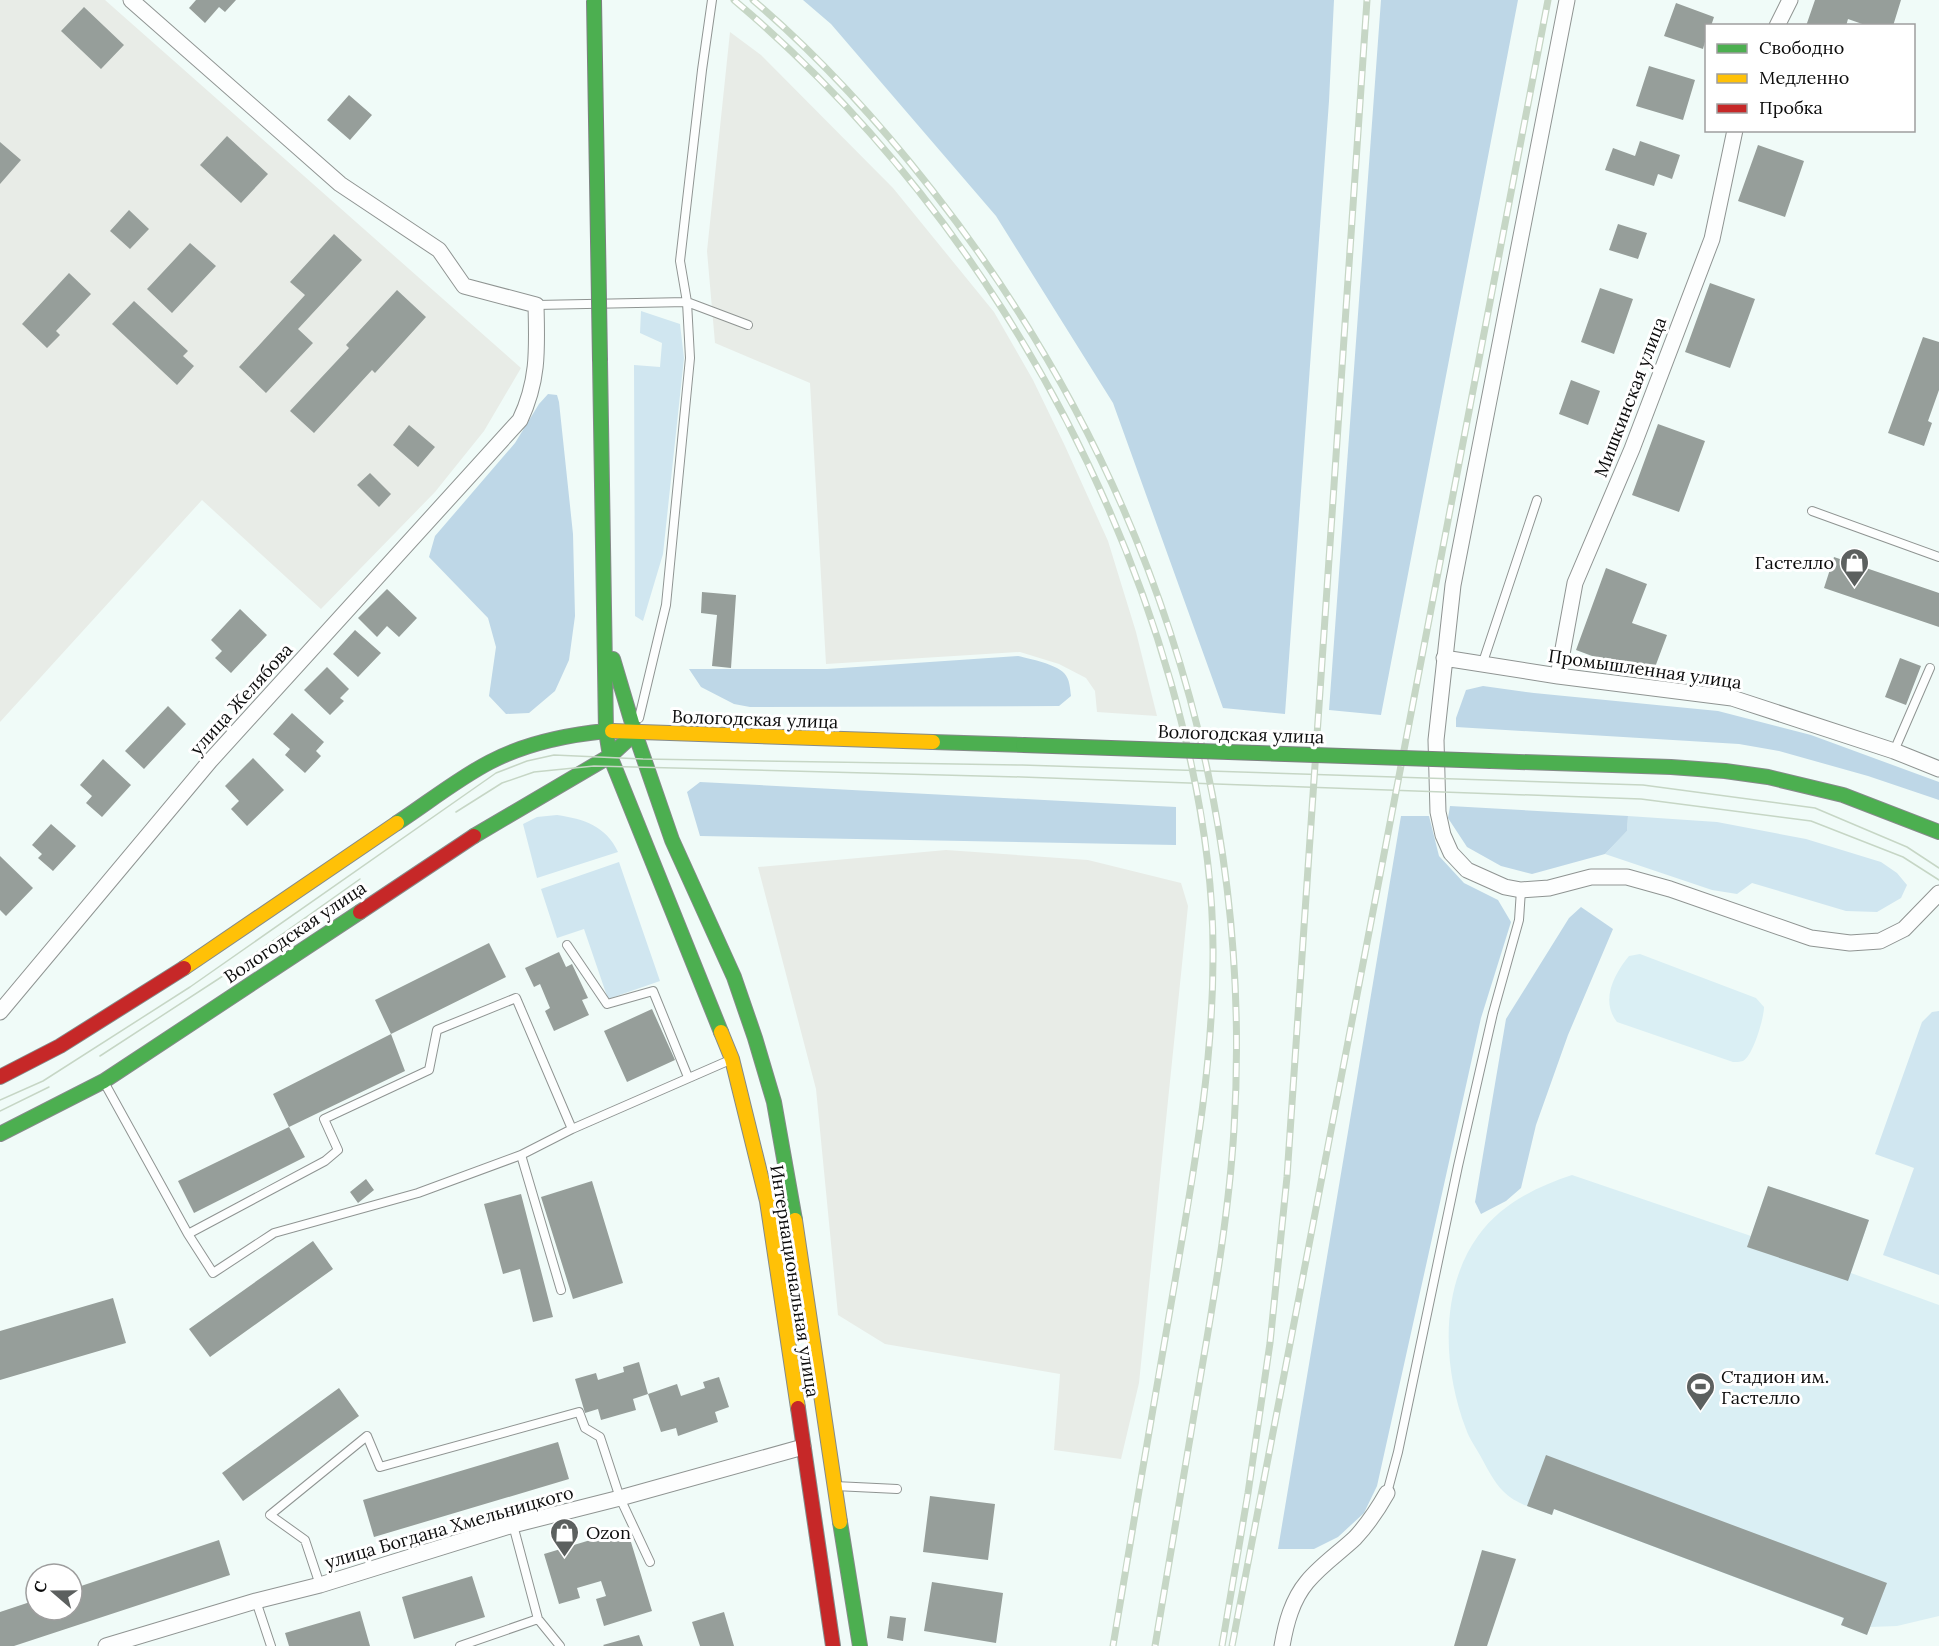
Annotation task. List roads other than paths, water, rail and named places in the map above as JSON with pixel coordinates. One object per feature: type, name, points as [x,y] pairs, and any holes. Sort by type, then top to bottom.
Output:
[{"type":"main road","points":[[594,0],[605,631]]},
{"type":"main road","name":"Интернациональная улица","points":[[605,631],[646,768],[672,840],[734,977],[774,1102],[792,1200],[860,1646]]},
{"type":"main road","name":"Интернациональная улица","points":[[605,631],[606,731],[610,756],[732,1059],[767,1201],[833,1646]]},
{"type":"main road","name":"Вологодская улица","points":[[0,1077],[60,1046],[194,962],[368,842],[490,762],[534,744],[567,735],[606,731],[1671,767],[1768,777],[1843,795],[1939,832]]},
{"type":"main road","name":"Вологодская улица","points":[[0,1134],[104,1081],[495,822],[610,756],[635,733]]},
{"type":"street","points":[[131,0],[340,184],[439,250],[464,286],[536,305]]},
{"type":"street","points":[[1567,0],[1453,585],[1436,740],[1438,812],[1443,835],[1451,853],[1467,870],[1505,887],[1521,890],[1549,888],[1591,877],[1627,877],[1670,889],[1811,938],[1850,943],[1880,941],[1904,929],[1939,893]]},
{"type":"street","points":[[1778,24],[1790,0]]},
{"type":"street","name":"Мишкинская улица","points":[[1558,676],[1575,583],[1632,448],[1712,239],[1735,132]]},
{"type":"street","name":"улица Желябова","points":[[0,1012],[210,761],[520,420],[531,398],[537,355],[536,305]]},
{"type":"street","name":"Промышленная улица","points":[[1444,658],[1558,676],[1732,698],[1894,751],[1939,769]]},
{"type":"street","name":"улица Богдана Хмельницкого","points":[[106,1646],[256,1601],[320,1585],[513,1525],[803,1447]]},
{"type":"street","points":[[1282,1646],[1286,1624],[1295,1600],[1306,1582],[1355,1538],[1375,1515],[1387,1493]]},
{"type":"lane","points":[[635,733],[666,605],[690,358],[687,302],[681,261],[712,0]]},
{"type":"lane","points":[[536,305],[687,302],[748,325]]},
{"type":"lane","points":[[1482,665],[1538,500]]},
{"type":"lane","points":[[1812,511],[1939,557]]},
{"type":"lane","points":[[1894,751],[1930,668]]},
{"type":"lane","points":[[1387,1493],[1398,1452],[1488,1035],[1519,920],[1521,890]]},
{"type":"lane","points":[[567,945],[607,1004],[653,991],[688,1077]]},
{"type":"lane","points":[[188,1234],[325,1161],[338,1150],[324,1119],[429,1070],[437,1030],[516,998],[572,1129]]},
{"type":"lane","points":[[104,1081],[188,1234],[213,1273],[274,1233],[418,1193],[521,1155],[572,1129],[732,1059]]},
{"type":"lane","points":[[521,1155],[561,1290]]},
{"type":"lane","points":[[320,1585],[305,1540],[270,1515],[367,1436],[380,1467],[579,1412],[585,1428],[600,1437],[620,1498],[650,1562]]},
{"type":"lane","points":[[834,1486],[897,1489]]},
{"type":"lane","points":[[513,1525],[538,1619],[560,1646]]},
{"type":"lane","points":[[256,1601],[271,1646]]},
{"type":"lane","points":[[460,1646],[538,1619]]},
{"type":"tram line","points":[[0,1100],[43,1081],[190,987],[496,773],[527,761],[554,755],[643,759],[1022,765],[1643,785],[1815,808],[1907,847],[1939,868]]},
{"type":"tram line","points":[[456,812],[502,783],[534,772],[594,766],[1022,777],[1641,799],[1811,821],[1903,857],[1939,880]]},
{"type":"tram line","points":[[100,1056],[226,974],[360,879]]},
{"type":"tram line","points":[[0,1111],[49,1087]]},
{"type":"railway","points":[[734,0],[809,69],[879,144],[944,224],[1002,309],[1055,399],[1101,491],[1139,586],[1171,683],[1188,750],[1202,819],[1213,923],[1210,1040],[1195,1161],[1113,1646]]},
{"type":"railway","points":[[753,0],[802,44],[847,90],[932,190],[1006,294],[1071,402],[1126,515],[1170,632],[1203,752],[1225,875],[1236,1001],[1234,1129],[1229,1192],[1211,1317],[1155,1646]]},
{"type":"railway","points":[[1222,1646],[1270,1343],[1287,1177],[1367,0]]},
{"type":"railway","points":[[1232,1646],[1548,0]]},
{"type":"place","name":"Гастелло","points":[[1855,588]]},
{"type":"place","name":"Стадион им. Гастелло","points":[[1700,1412]]},
{"type":"place","name":"Ozon","points":[[565,1558]]}]
